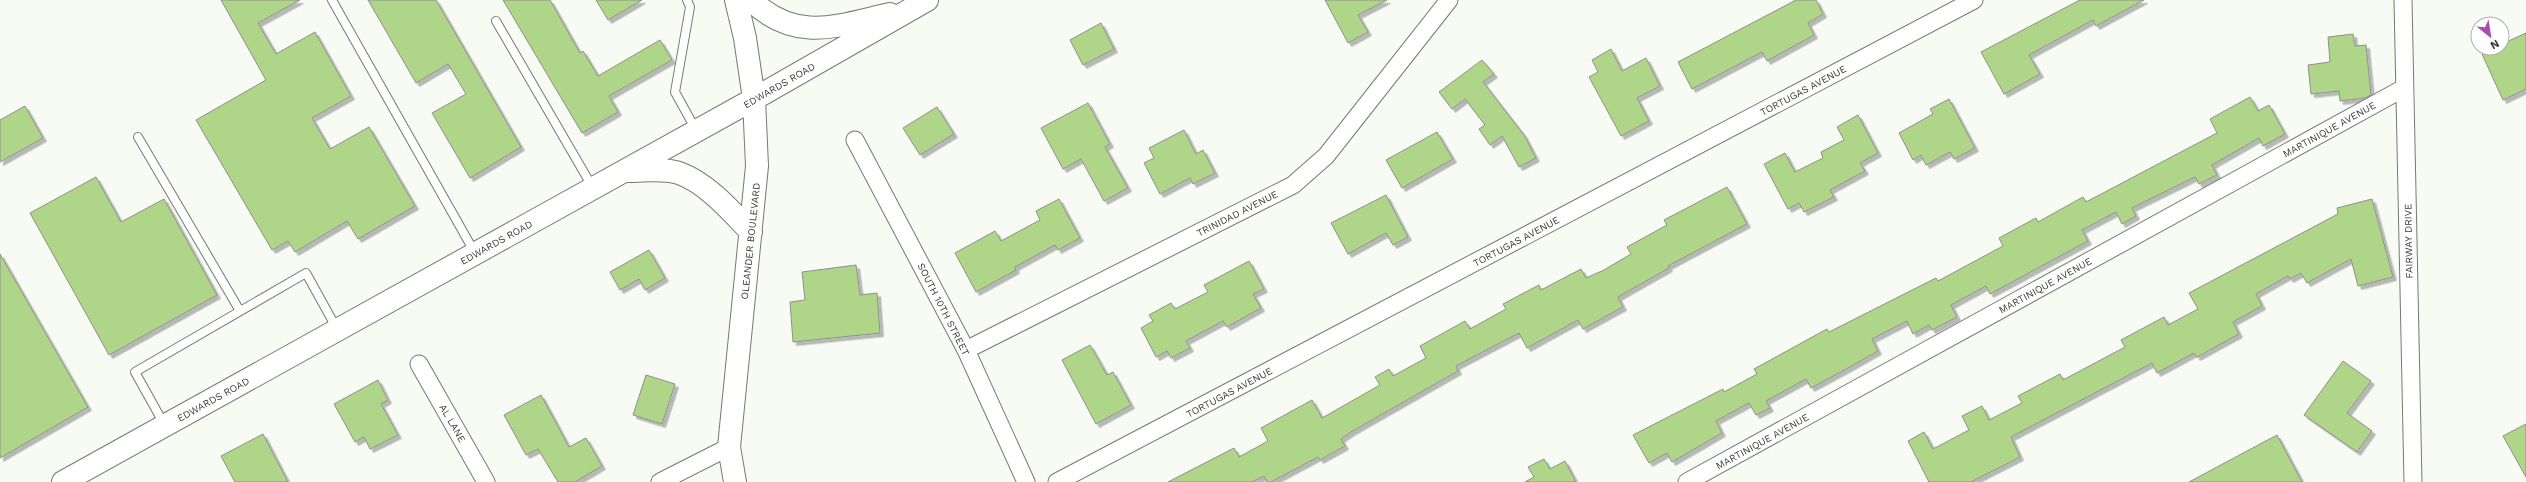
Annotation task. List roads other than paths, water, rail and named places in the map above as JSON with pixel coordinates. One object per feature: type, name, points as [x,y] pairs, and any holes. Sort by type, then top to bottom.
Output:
[{"type":"main road","name":"OLEANDER BOULEVARD","points":[[735,482],[729,447],[757,166],[754,99],[746,38],[736,0]]},
{"type":"main road","points":[[751,0],[765,14],[791,26],[830,27],[919,5]]},
{"type":"main road","name":"EDWARDS ROAD","points":[[63,482],[624,172],[919,5]]},
{"type":"main road","points":[[624,172],[662,170],[679,174],[713,195],[751,232]]},
{"type":"street","name":"TRINIDAD AVENUE","points":[[966,350],[1293,185],[1326,156],[1449,0]]},
{"type":"street","name":"TORTUGAS AVENUE","points":[[1057,482],[1974,0]]},
{"type":"street","name":"FAIRWAY DRIVE","points":[[2403,0],[2413,482]]},
{"type":"street","name":"MARTINIQUE AVENUE","points":[[1687,482],[2404,88]]},
{"type":"street","name":"SOUTH 10TH STREET","points":[[855,140],[966,350],[1026,482]]},
{"type":"street","name":"AL LANE","points":[[419,364],[486,482]]},
{"type":"street","points":[[660,482],[729,447]]},
{"type":"lane","points":[[332,0],[476,254]]},
{"type":"lane","points":[[687,0],[690,7],[676,92],[697,131]]},
{"type":"lane","points":[[496,21],[593,188]]},
{"type":"lane","points":[[138,137],[240,311]]},
{"type":"lane","points":[[165,426],[135,372],[306,273],[338,330]]}]
